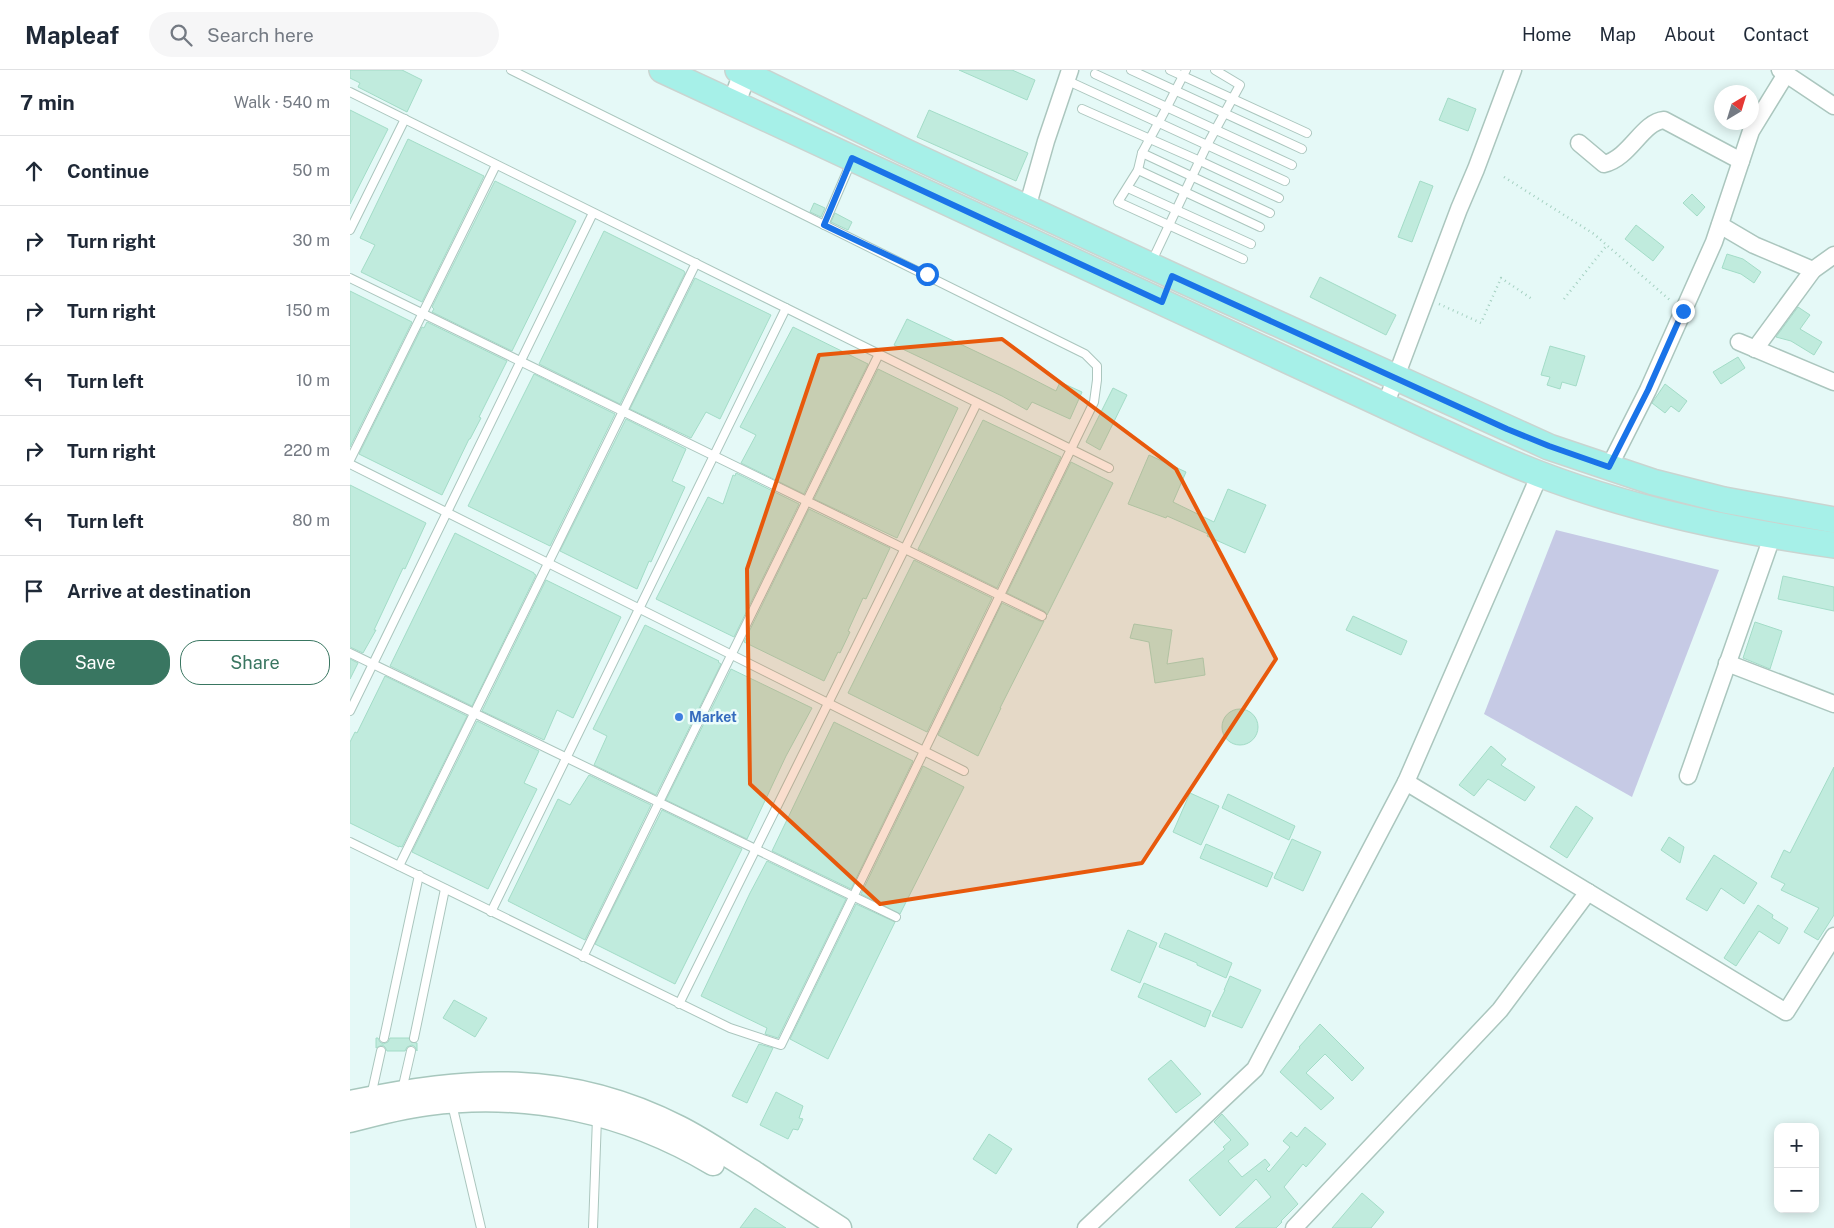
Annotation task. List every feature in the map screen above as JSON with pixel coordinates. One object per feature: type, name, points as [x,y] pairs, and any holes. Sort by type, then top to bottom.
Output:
[{"type":"main road","points":[[662,70],[1385,406],[1540,474],[1644,508],[1772,537],[1834,546]]},
{"type":"main road","points":[[734,103],[743,71],[904,151],[1149,266],[1549,446],[1654,482],[1724,500],[1834,520]]},
{"type":"main road","points":[[1162,302],[1172,276]]},
{"type":"main road","points":[[360,1109],[400,1100],[433,1086],[473,1083],[553,1086],[596,1094],[637,1108],[679,1127],[713,1146],[840,1228]]},
{"type":"main road","points":[[400,1100],[451,1102],[513,1101],[560,1106],[614,1118],[694,1152],[812,1228]]},
{"type":"street","points":[[1385,406],[1513,70]]},
{"type":"street","points":[[1609,467],[1648,390],[1714,242],[1751,131],[1783,72],[1834,106]]},
{"type":"street","points":[[1028,208],[1046,141],[1068,75]]},
{"type":"street","points":[[1579,143],[1604,164],[1616,160],[1655,122],[1664,120],[1741,161]]},
{"type":"street","points":[[1720,225],[1754,244],[1813,270]]},
{"type":"street","points":[[1755,349],[1813,270],[1834,255]]},
{"type":"street","points":[[1739,342],[1834,382]]},
{"type":"street","points":[[1086,1228],[1255,1070],[1406,782],[1540,474]]},
{"type":"street","points":[[1688,776],[1772,537]]},
{"type":"street","points":[[1727,663],[1834,704]]},
{"type":"street","points":[[1406,782],[1786,1012],[1834,936]]},
{"type":"street","points":[[1294,1228],[1500,1010],[1588,892]]},
{"type":"lane","points":[[350,842],[679,1004],[730,1028],[781,1045],[1094,402],[1097,366],[1085,354],[511,70]]},
{"type":"lane","points":[[1131,70],[1302,149]]},
{"type":"lane","points":[[1170,70],[1184,73],[1307,133]]},
{"type":"lane","points":[[1149,266],[1200,161],[1240,85],[1215,70]]},
{"type":"lane","points":[[1184,73],[1142,153],[1138,170],[1118,202],[1243,259]]},
{"type":"lane","points":[[1095,74],[1292,165]]},
{"type":"lane","points":[[1068,75],[1159,123],[1285,181]]},
{"type":"lane","points":[[350,92],[1109,468]]},
{"type":"lane","points":[[1082,108],[1279,198]]},
{"type":"lane","points":[[350,230],[405,119]]},
{"type":"lane","points":[[1142,153],[1270,213]]},
{"type":"lane","points":[[824,225],[852,158]]},
{"type":"lane","points":[[350,460],[496,165]]},
{"type":"lane","points":[[1138,170],[1260,227]]},
{"type":"lane","points":[[1128,188],[1251,244]]},
{"type":"lane","points":[[350,711],[593,213]]},
{"type":"lane","points":[[399,866],[696,263]]},
{"type":"lane","points":[[350,278],[1042,616]]},
{"type":"lane","points":[[491,912],[786,308]]},
{"type":"lane","points":[[583,957],[879,354]]},
{"type":"lane","points":[[679,1004],[977,403]]},
{"type":"lane","points":[[350,464],[964,771]]},
{"type":"lane","points":[[350,654],[896,917]]},
{"type":"lane","points":[[384,1038],[419,875]]},
{"type":"lane","points":[[414,1038],[445,889]]},
{"type":"lane","points":[[360,1109],[381,1051]]},
{"type":"lane","points":[[400,1100],[411,1051]]},
{"type":"lane","points":[[451,1102],[481,1228]]},
{"type":"lane","points":[[593,1228],[597,1114]]},
{"type":"path","points":[[1504,177],[1594,234],[1683,311]]},
{"type":"path","points":[[1564,299],[1607,245]]},
{"type":"path","points":[[1426,299],[1481,322],[1501,278],[1532,299]]},
{"type":"highlighted area","points":[[1002,339],[1176,469],[1276,659],[1142,863],[880,904],[750,784],[747,569],[819,355]]},
{"type":"shaded area","points":[[1556,530],[1719,570],[1632,797],[1484,714]]},
{"type":"building","points":[[350,70],[402,70],[422,80],[407,112],[358,87],[360,83],[350,78]]},
{"type":"building","points":[[959,70],[1012,70],[1035,80],[1027,100]]},
{"type":"building","points":[[1448,98],[1476,109],[1468,131],[1439,120]]},
{"type":"building","points":[[350,110],[388,129],[350,204]]},
{"type":"building","points":[[929,110],[1028,153],[1016,181],[917,137]]},
{"type":"building","points":[[408,139],[484,176],[422,302],[361,272],[375,245],[360,238]]},
{"type":"building","points":[[495,181],[576,221],[512,351],[432,312],[434,309],[432,307]]},
{"type":"building","points":[[1420,181],[1433,186],[1412,242],[1398,237]]},
{"type":"building","points":[[1692,194],[1705,207],[1697,216],[1683,203]]},
{"type":"building","points":[[814,203],[825,208],[821,217],[810,212]]},
{"type":"building","points":[[835,213],[852,222],[848,230],[831,222]]},
{"type":"building","points":[[1636,225],[1664,247],[1653,261],[1625,239]]},
{"type":"building","points":[[604,231],[685,273],[620,404],[539,364]]},
{"type":"building","points":[[1727,254],[1743,259],[1761,272],[1754,283],[1741,274],[1722,268]]},
{"type":"building","points":[[1320,277],[1396,315],[1386,335],[1310,297]]},
{"type":"building","points":[[695,278],[771,315],[720,419],[706,412],[691,438],[630,409]]},
{"type":"building","points":[[350,291],[412,322],[350,447]]},
{"type":"building","points":[[1798,307],[1810,315],[1800,329],[1822,342],[1814,355],[1791,341],[1776,337]]},
{"type":"building","points":[[907,319],[1056,391],[1060,382],[1082,392],[1070,419],[1032,402],[1027,410],[1002,396],[894,345]]},
{"type":"building","points":[[427,322],[507,361],[442,495],[359,454],[422,327],[424,328]]},
{"type":"building","points":[[793,327],[868,364],[804,494],[741,463],[756,435],[740,427]]},
{"type":"building","points":[[1550,346],[1585,356],[1576,386],[1562,382],[1560,389],[1547,385],[1550,377],[1541,375]]},
{"type":"building","points":[[1738,357],[1745,368],[1721,384],[1713,372]]},
{"type":"building","points":[[878,369],[958,408],[897,538],[814,499]]},
{"type":"building","points":[[534,374],[615,414],[550,546],[468,506]]},
{"type":"building","points":[[1665,384],[1687,401],[1679,412],[1671,406],[1665,413],[1652,403]]},
{"type":"building","points":[[1113,388],[1127,395],[1100,450],[1086,442]]},
{"type":"building","points":[[626,419],[686,449],[672,481],[685,487],[637,589],[560,551]]},
{"type":"building","points":[[983,420],[1061,457],[997,588],[918,549]]},
{"type":"building","points":[[1149,455],[1186,472],[1173,502],[1214,522],[1228,489],[1266,505],[1245,553],[1167,516],[1166,518],[1128,504]]},
{"type":"building","points":[[1071,462],[1113,483],[1047,615],[1044,611],[1007,593]]},
{"type":"building","points":[[736,473],[799,504],[734,637],[656,599],[708,497],[723,504],[733,475],[735,476]]},
{"type":"building","points":[[350,485],[426,523],[374,630],[376,630],[363,653],[350,647]]},
{"type":"building","points":[[809,509],[890,548],[866,599],[863,598],[848,631],[850,632],[824,681],[744,642]]},
{"type":"building","points":[[455,533],[536,575],[472,706],[390,666]]},
{"type":"building","points":[[914,560],[992,598],[927,732],[848,693]]},
{"type":"building","points":[[1783,576],[1834,587],[1834,611],[1778,599]]},
{"type":"building","points":[[546,580],[621,617],[573,718],[557,710],[544,740],[482,711]]},
{"type":"building","points":[[1002,603],[1040,621],[1044,621],[978,756],[938,735]]},
{"type":"building","points":[[1353,616],[1407,641],[1401,655],[1346,630]]},
{"type":"building","points":[[1755,622],[1782,631],[1770,669],[1743,658]]},
{"type":"building","points":[[1134,624],[1172,630],[1167,664],[1203,658],[1205,675],[1155,683],[1149,642],[1130,638]]},
{"type":"building","points":[[645,625],[719,661],[721,664],[656,795],[594,765],[607,736],[593,729]]},
{"type":"building","points":[[350,659],[358,663],[350,679]]},
{"type":"building","points":[[731,669],[812,708],[786,756],[747,839],[666,800]]},
{"type":"building","points":[[385,676],[467,716],[402,847],[350,823],[350,742],[355,732],[357,733]]},
{"type":"building","points":[[1240,709],[1247,710],[1253,714],[1257,720],[1257,734],[1253,740],[1247,744],[1240,745],[1233,744],[1227,740],[1223,734],[1222,727],[1223,720],[1227,714],[1233,710]]},
{"type":"building","points":[[477,721],[539,751],[524,783],[537,789],[488,889],[412,852]]},
{"type":"building","points":[[834,722],[913,761],[851,889],[772,851]]},
{"type":"building","points":[[1491,746],[1506,759],[1501,765],[1535,787],[1525,801],[1488,779],[1474,796],[1459,785]]},
{"type":"building","points":[[923,766],[964,787],[900,914],[861,894]]},
{"type":"building","points":[[1834,767],[1834,915],[1818,940],[1804,932],[1819,908],[1781,890],[1785,884],[1771,877],[1784,850],[1790,853]]},
{"type":"building","points":[[589,775],[651,805],[585,940],[508,901],[558,799],[570,805]]},
{"type":"building","points":[[1190,793],[1219,806],[1201,845],[1173,832]]},
{"type":"building","points":[[1228,794],[1295,826],[1289,840],[1222,808]]},
{"type":"building","points":[[1576,806],[1593,818],[1567,858],[1550,847]]},
{"type":"building","points":[[662,810],[742,849],[675,984],[595,944]]},
{"type":"building","points":[[1669,837],[1684,847],[1680,863],[1661,850]]},
{"type":"building","points":[[1292,839],[1321,852],[1303,891],[1274,878]]},
{"type":"building","points":[[1206,844],[1273,873],[1267,887],[1200,858]]},
{"type":"building","points":[[1714,855],[1757,883],[1744,904],[1721,888],[1707,911],[1686,899]]},
{"type":"building","points":[[767,861],[846,899],[778,1038],[765,1034],[767,1028],[701,996]]},
{"type":"building","points":[[856,904],[895,922],[828,1059],[790,1039]]},
{"type":"building","points":[[1758,905],[1773,915],[1772,918],[1788,928],[1779,944],[1759,931],[1736,966],[1724,958]]},
{"type":"building","points":[[1128,930],[1157,943],[1140,983],[1111,970]]},
{"type":"building","points":[[1165,933],[1232,963],[1226,978],[1159,947]]},
{"type":"building","points":[[1230,976],[1261,990],[1242,1028],[1212,1016]]},
{"type":"building","points":[[1144,983],[1211,1011],[1205,1027],[1138,997]]},
{"type":"building","points":[[454,1000],[487,1018],[475,1037],[443,1018]]},
{"type":"building","points":[[1320,1024],[1364,1068],[1352,1081],[1325,1054],[1306,1073],[1334,1098],[1321,1110],[1280,1072]]},
{"type":"building","points":[[376,1038],[383,1044],[388,1042],[390,1038],[409,1038],[411,1042],[417,1043],[417,1051],[412,1045],[407,1047],[405,1051],[387,1051],[382,1045],[376,1048]]},
{"type":"building","points":[[759,1044],[773,1048],[747,1103],[732,1096]]},
{"type":"building","points":[[1171,1060],[1201,1094],[1176,1113],[1148,1079]]},
{"type":"building","points":[[776,1092],[803,1106],[799,1118],[803,1119],[798,1130],[793,1129],[788,1139],[760,1125]]},
{"type":"building","points":[[1222,1114],[1248,1143],[1228,1161],[1242,1177],[1265,1159],[1270,1165],[1266,1169],[1269,1172],[1290,1147],[1283,1141],[1291,1132],[1297,1137],[1305,1127],[1326,1144],[1306,1167],[1303,1164],[1284,1187],[1298,1204],[1276,1228],[1235,1228],[1271,1197],[1256,1179],[1220,1216],[1189,1180],[1225,1149],[1223,1147],[1231,1140],[1214,1122]]},
{"type":"building","points":[[989,1134],[1012,1149],[996,1174],[973,1159]]},
{"type":"building","points":[[1362,1193],[1384,1212],[1371,1228],[1332,1228]]},
{"type":"building","points":[[755,1208],[786,1228],[740,1228]]},
{"type":"place","name":"Market","points":[[679,717]]},
{"type":"route","points":[[927,274],[824,225],[852,158],[1162,302],[1172,276],[1507,429],[1609,467],[1648,390],[1683,311]]}]
